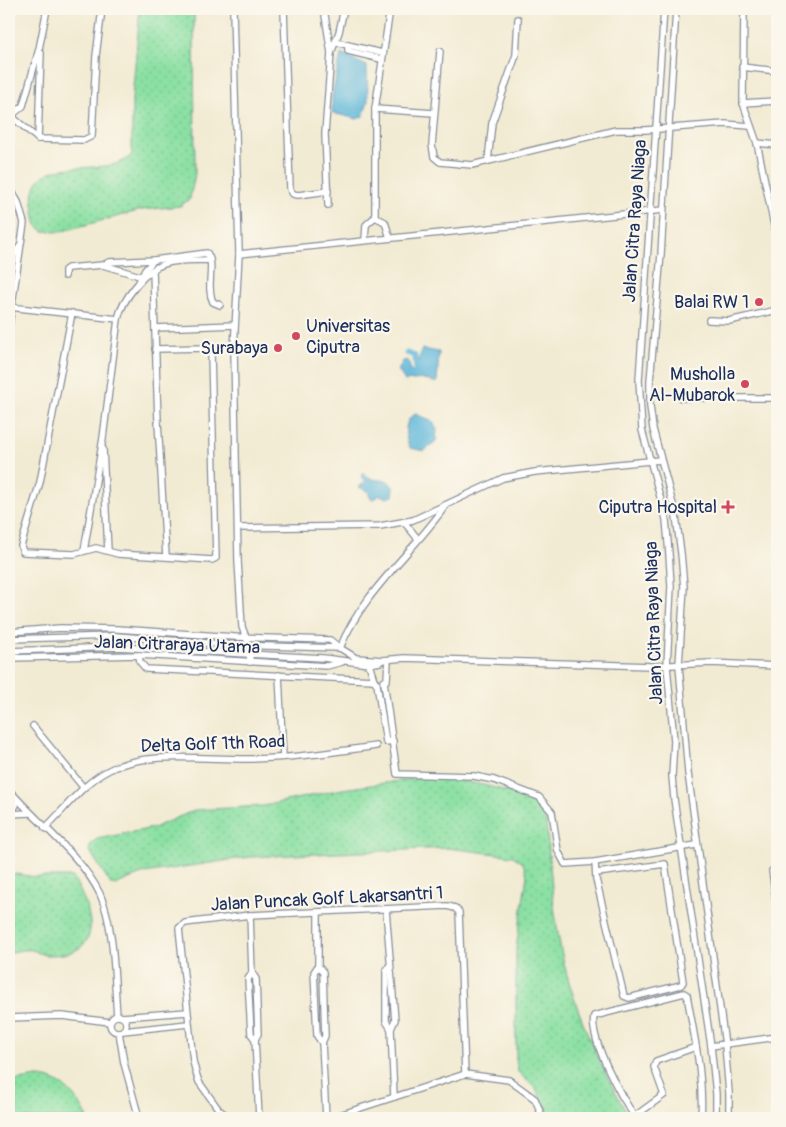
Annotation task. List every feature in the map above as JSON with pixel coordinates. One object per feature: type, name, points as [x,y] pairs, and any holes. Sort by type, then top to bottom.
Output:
[{"type":"street","points":[[47,9],[39,49],[23,106],[10,114],[38,139],[84,140],[92,136],[96,56],[102,9]]},
{"type":"street","points":[[233,9],[239,254],[235,325],[238,528],[242,627],[249,645],[250,662]]},
{"type":"street","points":[[284,9],[290,189],[293,194],[298,195],[328,191]]},
{"type":"street","points":[[324,9],[331,53],[325,134],[328,205]]},
{"type":"street","points":[[331,53],[344,9]]},
{"type":"street","points":[[365,240],[366,225],[375,216],[374,109],[390,9]]},
{"type":"street","name":"Jalan Citra Raya Niaga","points":[[664,9],[652,211],[639,380],[642,430],[666,518],[671,586],[667,666],[674,741],[673,792],[712,1046],[716,1118]]},
{"type":"street","name":"Jalan Citra Raya Niaga","points":[[676,9],[650,381],[653,429],[676,516],[682,553],[684,587],[679,665],[696,845],[724,1044],[729,1093],[729,1118]]},
{"type":"street","points":[[744,9],[743,103],[757,143],[777,240]]},
{"type":"street","points":[[488,161],[492,123],[516,55],[518,19]]},
{"type":"street","points":[[335,42],[348,45],[348,51],[381,56]]},
{"type":"street","points":[[38,139],[39,49]]},
{"type":"street","points":[[440,51],[432,145],[436,160],[465,165],[488,161],[596,133],[616,130],[724,124],[750,126]]},
{"type":"street","points":[[742,67],[777,71]]},
{"type":"street","points":[[743,103],[776,101]]},
{"type":"street","points":[[374,109],[434,113]]},
{"type":"street","points":[[757,143],[777,144]]},
{"type":"street","points":[[9,186],[23,213],[21,244],[10,307],[9,325]]},
{"type":"street","points":[[239,254],[663,210]]},
{"type":"street","points":[[375,216],[385,222],[390,238]]},
{"type":"street","points":[[9,262],[21,244]]},
{"type":"street","points":[[103,265],[107,262],[154,260],[207,253],[210,260],[210,296],[213,302],[220,305]]},
{"type":"street","points":[[84,551],[103,438],[118,319],[127,298],[154,260]]},
{"type":"street","points":[[142,279],[170,262],[210,260]]},
{"type":"street","points":[[65,276],[65,270],[68,268],[103,265],[142,279]]},
{"type":"street","points":[[154,270],[155,348],[166,556]]},
{"type":"street","points":[[10,307],[118,319]]},
{"type":"street","points":[[709,320],[729,320],[777,310]]},
{"type":"street","points":[[72,314],[40,482],[21,548],[25,552],[74,554],[96,548],[108,551],[212,560],[216,556],[211,358],[209,350],[206,348],[155,348]]},
{"type":"street","points":[[155,328],[235,325]]},
{"type":"street","points":[[681,398],[777,398]]},
{"type":"street","points":[[103,438],[108,551]]},
{"type":"street","points":[[238,528],[380,526],[404,522],[446,505],[503,478],[535,472],[660,460]]},
{"type":"street","points":[[340,648],[348,627],[365,602],[446,505]]},
{"type":"street","points":[[404,522],[418,539]]},
{"type":"street","points":[[231,661],[232,645],[242,627]]},
{"type":"street","name":"Jalan Citraraya Utama","points":[[9,632],[60,628],[117,628],[247,638],[330,640],[356,658],[385,660]]},
{"type":"street","name":"Jalan Citraraya Utama","points":[[9,638],[116,636],[232,645],[340,648]]},
{"type":"street","name":"Jalan Citraraya Utama","points":[[9,651],[117,647],[324,658],[369,664],[404,658],[667,666],[711,663],[777,666]]},
{"type":"street","points":[[139,656],[140,662],[146,669],[384,682]]},
{"type":"street","name":"Jalan Citraraya Utama","points":[[9,658],[139,656],[327,666],[344,662]]},
{"type":"street","points":[[385,660],[389,676],[384,682],[397,774],[474,776],[494,780],[539,797],[552,812],[562,860],[571,865],[696,845]]},
{"type":"street","points":[[369,664],[376,682],[386,742],[393,741]]},
{"type":"street","points":[[279,675],[283,757]]},
{"type":"street","points":[[33,726],[83,788]]},
{"type":"street","name":"Delta Golf 1th Road","points":[[45,828],[83,788],[110,769],[137,761],[180,758],[283,757],[376,746]]},
{"type":"street","points":[[9,790],[80,864],[100,894],[110,936],[120,1016],[126,1024],[121,1032],[124,1063],[139,1118]]},
{"type":"street","points":[[10,813],[16,806],[14,796]]},
{"type":"street","points":[[10,813],[30,813]]},
{"type":"street","points":[[595,862],[596,879],[624,996],[629,998],[681,985],[683,982],[677,935],[665,864],[597,873]]},
{"type":"street","points":[[772,871],[777,907]]},
{"type":"street","name":"Jalan Puncak Golf Lakarsantri 1","points":[[230,1118],[219,1110],[199,1082],[193,1061],[179,928],[189,922],[250,915],[447,906],[454,908],[459,912],[465,1074]]},
{"type":"street","points":[[386,910],[389,966],[393,972],[395,1020],[391,1030],[394,1097]]},
{"type":"street","points":[[318,912],[318,966],[323,972],[326,1036],[322,1044],[326,1118]]},
{"type":"street","points":[[250,915],[252,973],[256,979],[258,1034],[255,1039],[259,1118]]},
{"type":"street","points":[[696,1047],[656,1061],[654,1068],[664,1095],[635,1117],[624,1101],[606,1062],[594,1024],[594,1016],[684,993],[687,995],[696,1047],[702,1096],[701,1118]]},
{"type":"street","points":[[9,1018],[62,1016],[110,1022],[120,1016],[187,1012]]},
{"type":"street","points":[[110,1022],[112,1030],[121,1032],[188,1024]]},
{"type":"street","points":[[712,1046],[777,1037]]},
{"type":"street","points":[[330,1118],[465,1074],[509,1080],[535,1099],[543,1118]]},
{"type":"green space","points":[[140,9],[194,9],[195,174],[190,199],[180,206],[142,210],[59,232],[43,231],[37,224],[34,211],[34,190],[41,178],[54,171],[70,168],[105,166],[120,162],[132,154],[132,99]]},
{"type":"green space","points":[[428,777],[470,782],[502,790],[530,801],[541,811],[546,822],[557,925],[570,985],[587,1032],[607,1077],[630,1118],[551,1118],[536,1089],[518,1072],[516,1060],[516,949],[527,875],[523,863],[513,856],[447,848],[250,857],[144,873],[112,886],[89,850],[91,844],[97,839],[153,828],[195,810],[263,806],[342,789]]},
{"type":"green space","points":[[9,873],[36,877],[73,877],[86,905],[89,918],[90,930],[87,940],[79,948],[66,953],[47,955],[32,950],[20,950],[9,953]]},
{"type":"green space","points":[[37,1077],[54,1081],[68,1090],[88,1118],[9,1118],[9,1082]]},
{"type":"water","points":[[341,54],[367,66],[368,102],[363,116],[357,119],[332,113],[332,96]]},
{"type":"water","points":[[422,349],[439,352],[437,383],[423,379],[405,381],[398,370],[403,361],[408,360],[411,371],[416,369]]},
{"type":"water","points":[[416,414],[433,422],[437,429],[436,441],[424,451],[410,448],[407,439],[407,424],[412,416]]},
{"type":"water","points":[[363,473],[372,479],[388,481],[394,488],[393,496],[387,498],[380,495],[373,499],[370,498],[368,491],[359,487],[366,481],[361,477]]},
{"type":"waterway","points":[[407,353],[415,356],[416,369]]},
{"type":"place","name":"Balai RW 1","points":[[759,302]]},
{"type":"place","name":"Universitas Ciputra","points":[[296,336]]},
{"type":"place","name":"Surabaya","points":[[278,348]]},
{"type":"place","name":"Musholla Al-Mubarok","points":[[745,384]]},
{"type":"place","name":"Ciputra Hospital","points":[[728,507]]}]
